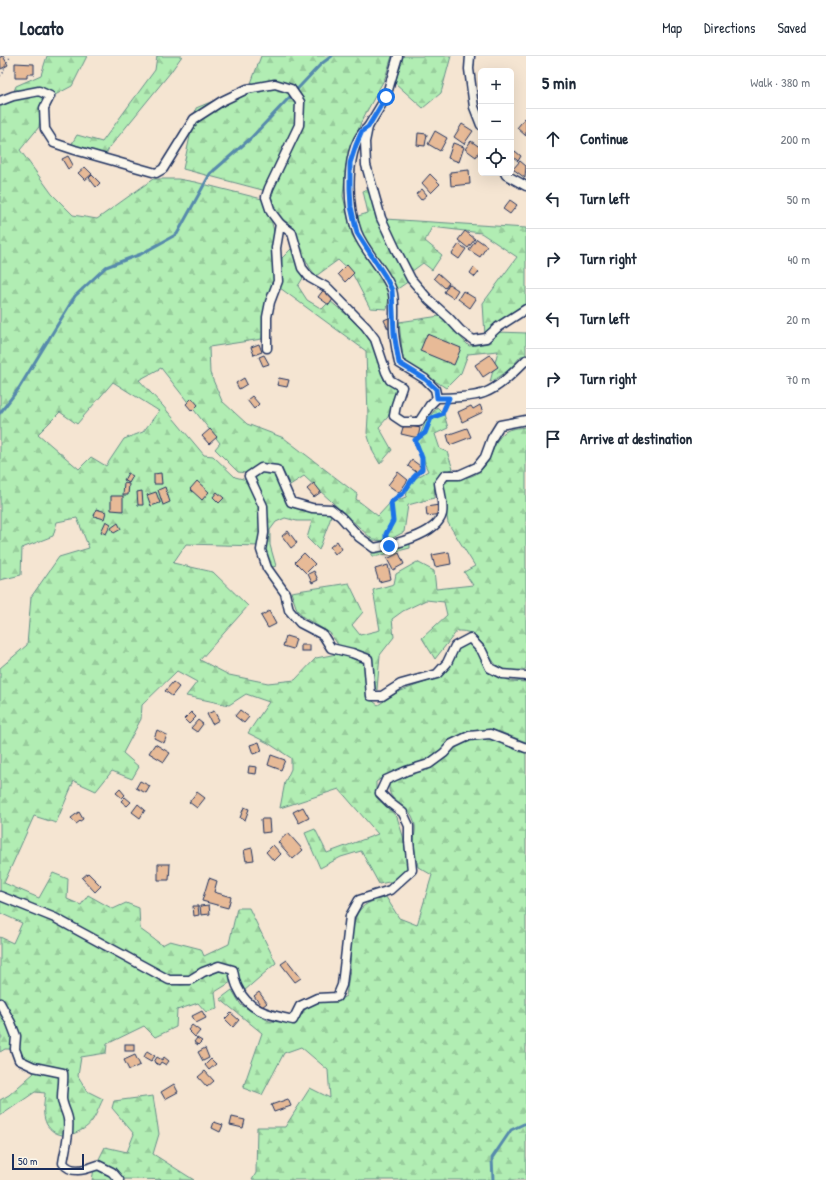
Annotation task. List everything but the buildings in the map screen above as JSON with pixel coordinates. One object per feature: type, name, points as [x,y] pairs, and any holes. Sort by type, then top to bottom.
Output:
[{"type":"street","points":[[398,56],[386,97],[368,127],[365,142],[366,165],[381,218],[411,279],[429,300],[460,330],[473,340],[486,338],[498,327],[526,309]]},
{"type":"street","points":[[470,56],[468,69],[474,107],[478,117]]},
{"type":"street","points":[[0,101],[13,96],[39,90],[50,96],[44,108],[45,129],[54,143],[156,173],[162,169],[194,119],[222,101],[247,89],[275,84],[291,89],[300,102],[299,125],[266,197],[271,212],[280,224],[292,233],[302,268],[310,278],[328,288],[366,326],[375,340],[390,380],[402,387],[394,416],[403,422],[419,422],[430,405],[437,398],[449,398],[484,393],[500,383],[526,360]]},
{"type":"street","points":[[368,127],[362,131],[350,163],[351,207],[357,233],[385,276],[392,290],[394,333],[399,363],[425,379],[436,389],[437,398]]},
{"type":"street","points":[[508,176],[526,186]]},
{"type":"street","points":[[267,348],[267,317],[270,302],[278,282],[276,248],[280,224]]},
{"type":"street","points":[[526,420],[500,425],[492,438],[485,457],[477,467],[459,475],[446,475],[439,483],[442,514],[434,527],[416,536],[393,544],[374,548],[359,537],[341,517],[331,509],[312,508],[291,502],[277,470],[261,468],[249,476],[263,506],[264,533],[261,550],[267,568],[285,593],[289,610],[300,623],[323,635],[331,648],[368,659],[372,696],[382,696],[401,684],[437,674],[447,663],[456,646],[470,638],[482,651],[490,668],[502,674],[526,676]]},
{"type":"street","points":[[0,896],[55,918],[169,980],[190,980],[203,972],[219,966],[233,970],[237,988],[248,1003],[268,1014],[293,1020],[300,1006],[316,998],[337,998],[342,985],[350,916],[360,900],[390,890],[412,870],[409,826],[403,813],[380,793],[386,780],[406,771],[429,764],[444,753],[452,744],[469,736],[490,734],[526,748]]},
{"type":"street","points":[[0,1004],[11,1023],[16,1036],[15,1049],[19,1060],[34,1067],[63,1073],[64,1085],[62,1099],[68,1123],[68,1134],[63,1163],[66,1167],[78,1171],[98,1165],[112,1172],[119,1180]]},
{"type":"path","points":[[0,76],[11,56]]},
{"type":"path","points":[[431,418],[442,414],[449,398]]},
{"type":"path","points":[[393,544],[386,539],[386,534],[393,521],[391,502],[404,492],[414,477],[422,469],[422,458],[415,440],[425,433],[428,425]]},
{"type":"green space","points":[[47,56],[87,56],[72,86],[55,95],[41,87],[14,91],[16,86],[41,75]]},
{"type":"green space","points":[[157,56],[182,56],[109,148],[106,154],[71,145],[77,135],[102,142],[155,70]]},
{"type":"green space","points":[[261,56],[392,56],[385,78],[361,122],[346,165],[343,196],[352,235],[390,292],[387,309],[370,308],[352,273],[338,260],[316,276],[301,250],[295,229],[283,219],[274,207],[270,192],[183,169],[196,108],[250,86]]},
{"type":"green space","points":[[403,56],[451,56],[441,93],[423,108],[395,83]]},
{"type":"green space","points":[[42,94],[45,98],[41,107],[39,127],[20,150],[52,194],[73,215],[97,219],[153,179],[178,179],[195,182],[262,199],[270,216],[274,231],[274,280],[265,305],[262,339],[209,347],[210,373],[222,401],[247,424],[284,438],[357,494],[356,499],[378,516],[390,503],[406,497],[409,482],[428,471],[416,445],[425,423],[437,407],[444,414],[448,428],[435,434],[440,449],[447,452],[453,469],[440,473],[435,483],[434,498],[408,505],[404,532],[387,541],[373,540],[304,476],[290,485],[281,467],[262,463],[246,473],[238,472],[215,449],[220,443],[161,368],[139,380],[204,455],[213,456],[235,477],[247,480],[261,508],[259,546],[186,544],[173,563],[213,572],[248,606],[200,660],[229,675],[268,683],[295,680],[316,658],[342,653],[365,661],[369,698],[378,705],[398,692],[440,677],[459,647],[470,643],[480,652],[485,667],[497,676],[511,681],[526,682],[526,742],[500,732],[490,730],[440,752],[427,760],[386,775],[376,782],[376,797],[397,817],[403,836],[408,868],[394,881],[379,884],[361,851],[341,857],[320,868],[305,833],[315,829],[327,853],[378,834],[339,789],[280,808],[285,782],[291,769],[291,758],[268,743],[248,733],[269,702],[246,694],[229,705],[186,696],[197,682],[177,671],[142,705],[141,719],[123,753],[139,767],[132,779],[112,771],[96,791],[74,781],[56,823],[34,816],[4,883],[39,898],[53,873],[68,879],[67,899],[81,905],[88,895],[113,909],[126,903],[139,908],[140,929],[162,945],[170,941],[201,949],[204,956],[229,944],[237,908],[249,908],[276,963],[244,991],[239,985],[233,968],[218,964],[188,977],[169,976],[94,934],[54,914],[0,895],[0,668],[27,645],[31,597],[59,557],[89,548],[77,518],[57,522],[53,536],[22,548],[21,575],[0,580],[0,105],[9,100]],"holes":[[[113,382],[159,411],[143,432],[124,439],[106,466],[91,457],[79,469],[38,434],[60,412],[77,424]]]},
{"type":"green space","points":[[371,188],[409,281],[396,290],[359,230],[358,216],[368,213],[363,191]]},
{"type":"green space","points":[[385,219],[526,228],[526,305],[485,336],[483,303],[517,257],[481,233],[432,227],[425,241],[442,255],[432,270],[423,263],[411,272]]},
{"type":"green space","points":[[292,248],[303,278],[298,286],[307,300],[322,309],[330,301],[347,315],[361,329],[373,345],[384,380],[398,389],[388,417],[379,427],[392,450],[380,464],[373,452],[367,433],[366,351],[280,288],[282,258]]},
{"type":"green space","points":[[440,316],[469,346],[489,343],[498,332],[526,333],[526,356],[521,356],[507,371],[490,382],[498,351],[468,354],[461,373],[446,388],[403,360],[399,322]]},
{"type":"green space","points":[[526,427],[526,669],[513,671],[504,670],[498,667],[482,643],[470,633],[463,631],[457,631],[435,659],[422,638],[447,615],[444,602],[426,600],[403,611],[392,619],[394,637],[380,655],[377,690],[373,688],[372,656],[339,646],[330,633],[303,617],[297,610],[291,592],[349,583],[363,612],[352,625],[360,635],[380,630],[373,590],[394,584],[396,574],[417,562],[434,571],[436,589],[473,585],[464,572],[475,566],[448,523],[442,486],[445,481],[476,474],[488,462],[497,440],[505,432],[515,428]]},
{"type":"green space","points":[[262,470],[276,473],[290,506],[331,513],[330,520],[319,550],[307,538],[312,521],[297,521],[285,518],[276,522],[270,530],[270,545],[276,566],[270,568],[265,551],[259,490],[254,475]]},
{"type":"green space","points":[[410,542],[410,548],[378,556],[372,556],[372,550]]},
{"type":"green space","points":[[486,737],[498,739],[523,752],[526,752],[526,1180],[252,1180],[256,1173],[257,1127],[285,1127],[310,1088],[330,1098],[328,1070],[301,1047],[284,1053],[262,1095],[243,1088],[262,1033],[220,999],[232,990],[241,1005],[269,1021],[296,1023],[306,1008],[319,1001],[337,1001],[346,996],[354,923],[359,911],[368,903],[386,897],[399,918],[417,925],[432,875],[418,867],[414,845],[415,829],[413,818],[406,808],[393,798],[389,788],[390,780],[434,766],[457,744],[470,739]]},
{"type":"green space","points":[[0,899],[55,921],[168,983],[181,985],[192,984],[202,977],[220,970],[229,972],[231,982],[215,992],[217,1009],[206,1012],[198,1003],[177,1010],[176,1027],[155,1037],[144,1026],[107,1044],[106,1053],[81,1057],[78,1076],[87,1091],[103,1099],[88,1126],[70,1135],[64,1098],[64,1070],[53,1066],[33,1064],[21,1058],[0,1000],[0,937],[13,943],[22,923],[0,913]]},
{"type":"green space","points":[[0,1005],[14,1037],[13,1049],[5,1049],[0,1052],[0,1040],[2,1037],[0,1034]]},
{"type":"green space","points":[[19,1062],[60,1074],[66,1119],[66,1136],[54,1132],[47,1124],[44,1114],[45,1093],[35,1092],[0,1116],[0,1100],[9,1095],[34,1073]]},
{"type":"green space","points":[[153,1096],[159,1134],[153,1154],[194,1180],[121,1179],[98,1161],[105,1147],[127,1152],[134,1134],[112,1108],[114,1101]]},
{"type":"green space","points":[[99,1167],[109,1172],[114,1180],[92,1180],[94,1169]]},
{"type":"waterway","points":[[0,413],[19,388],[75,296],[106,267],[141,254],[177,234],[210,174],[251,138],[321,64],[332,56]]},
{"type":"waterway","points":[[493,1180],[492,1158],[511,1130],[526,1123]]},
{"type":"route","points":[[386,97],[368,127],[362,131],[350,163],[351,207],[357,233],[385,276],[392,290],[394,333],[399,363],[425,379],[436,389],[437,398],[449,398],[442,414],[431,418],[425,433],[415,440],[422,458],[422,469],[414,477],[404,492],[391,502],[393,521],[386,534],[386,539],[393,544],[389,546]]}]
